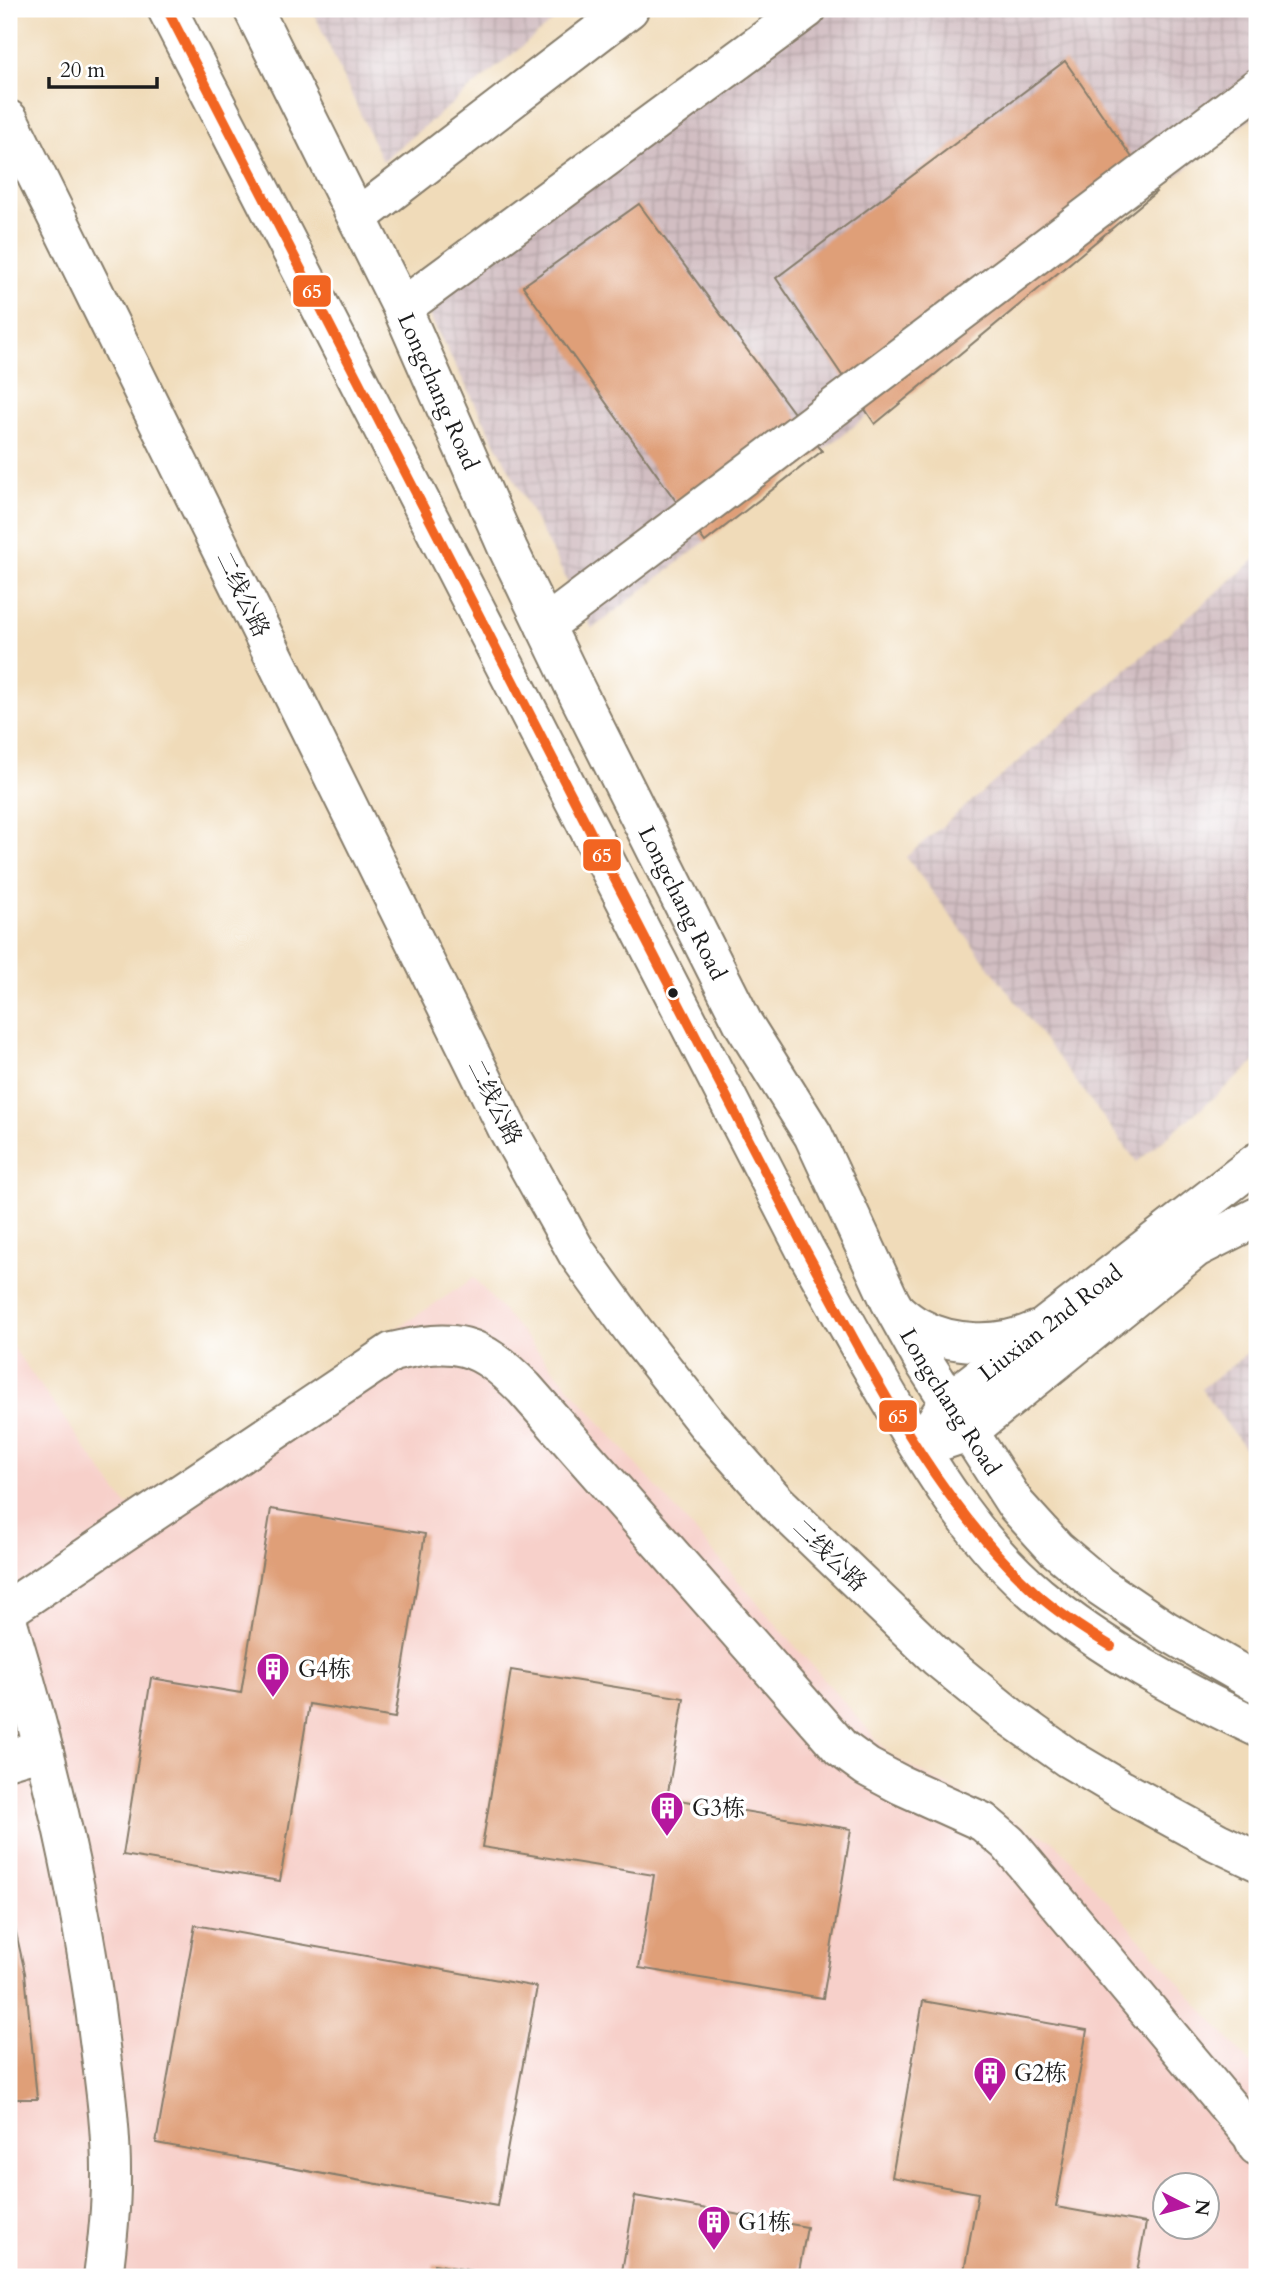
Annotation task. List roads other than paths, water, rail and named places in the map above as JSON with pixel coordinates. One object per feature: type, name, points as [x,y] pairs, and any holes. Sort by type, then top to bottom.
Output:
[{"type":"street","points":[[167,9],[805,1249],[919,1448],[952,1499],[990,1547],[1038,1595],[1088,1632],[1178,1688],[1257,1727]]},
{"type":"street","name":"Longchang Road","points":[[253,9],[402,308],[508,549],[545,626],[743,1023],[813,1135],[896,1311],[924,1362],[1016,1505],[1056,1549],[1100,1586],[1165,1630],[1257,1683]]},
{"type":"street","points":[[358,217],[629,9]]},
{"type":"street","points":[[402,308],[807,9]]},
{"type":"street","points":[[545,626],[1257,88]]},
{"type":"street","name":"二线公路","points":[[9,120],[507,1128],[578,1253],[624,1318],[706,1423],[777,1503],[938,1658],[1009,1716],[1068,1758],[1217,1842],[1257,1861]]},
{"type":"street","name":"Liuxian 2nd Road","points":[[959,1417],[1046,1325],[1257,1161]]},
{"type":"street","name":"Liuxian 2nd Road","points":[[919,1448],[1196,1248],[1257,1217]]},
{"type":"street","points":[[896,1311],[919,1328],[944,1337],[972,1341],[999,1341],[1025,1335],[1046,1325]]},
{"type":"street","points":[[9,1609],[392,1353],[422,1345],[446,1343],[472,1350],[499,1363],[524,1388],[841,1748],[867,1767],[901,1785],[983,1822],[1008,1843],[1252,2135],[1257,2146]]},
{"type":"street","points":[[9,1626],[26,1754],[76,1885],[107,2100],[111,2182],[103,2277]]},
{"type":"place","name":"G4栋","points":[[273,1699]]},
{"type":"place","name":"G3栋","points":[[667,1838]]},
{"type":"place","name":"G2栋","points":[[990,2103]]},
{"type":"place","name":"G1栋","points":[[714,2252]]}]
